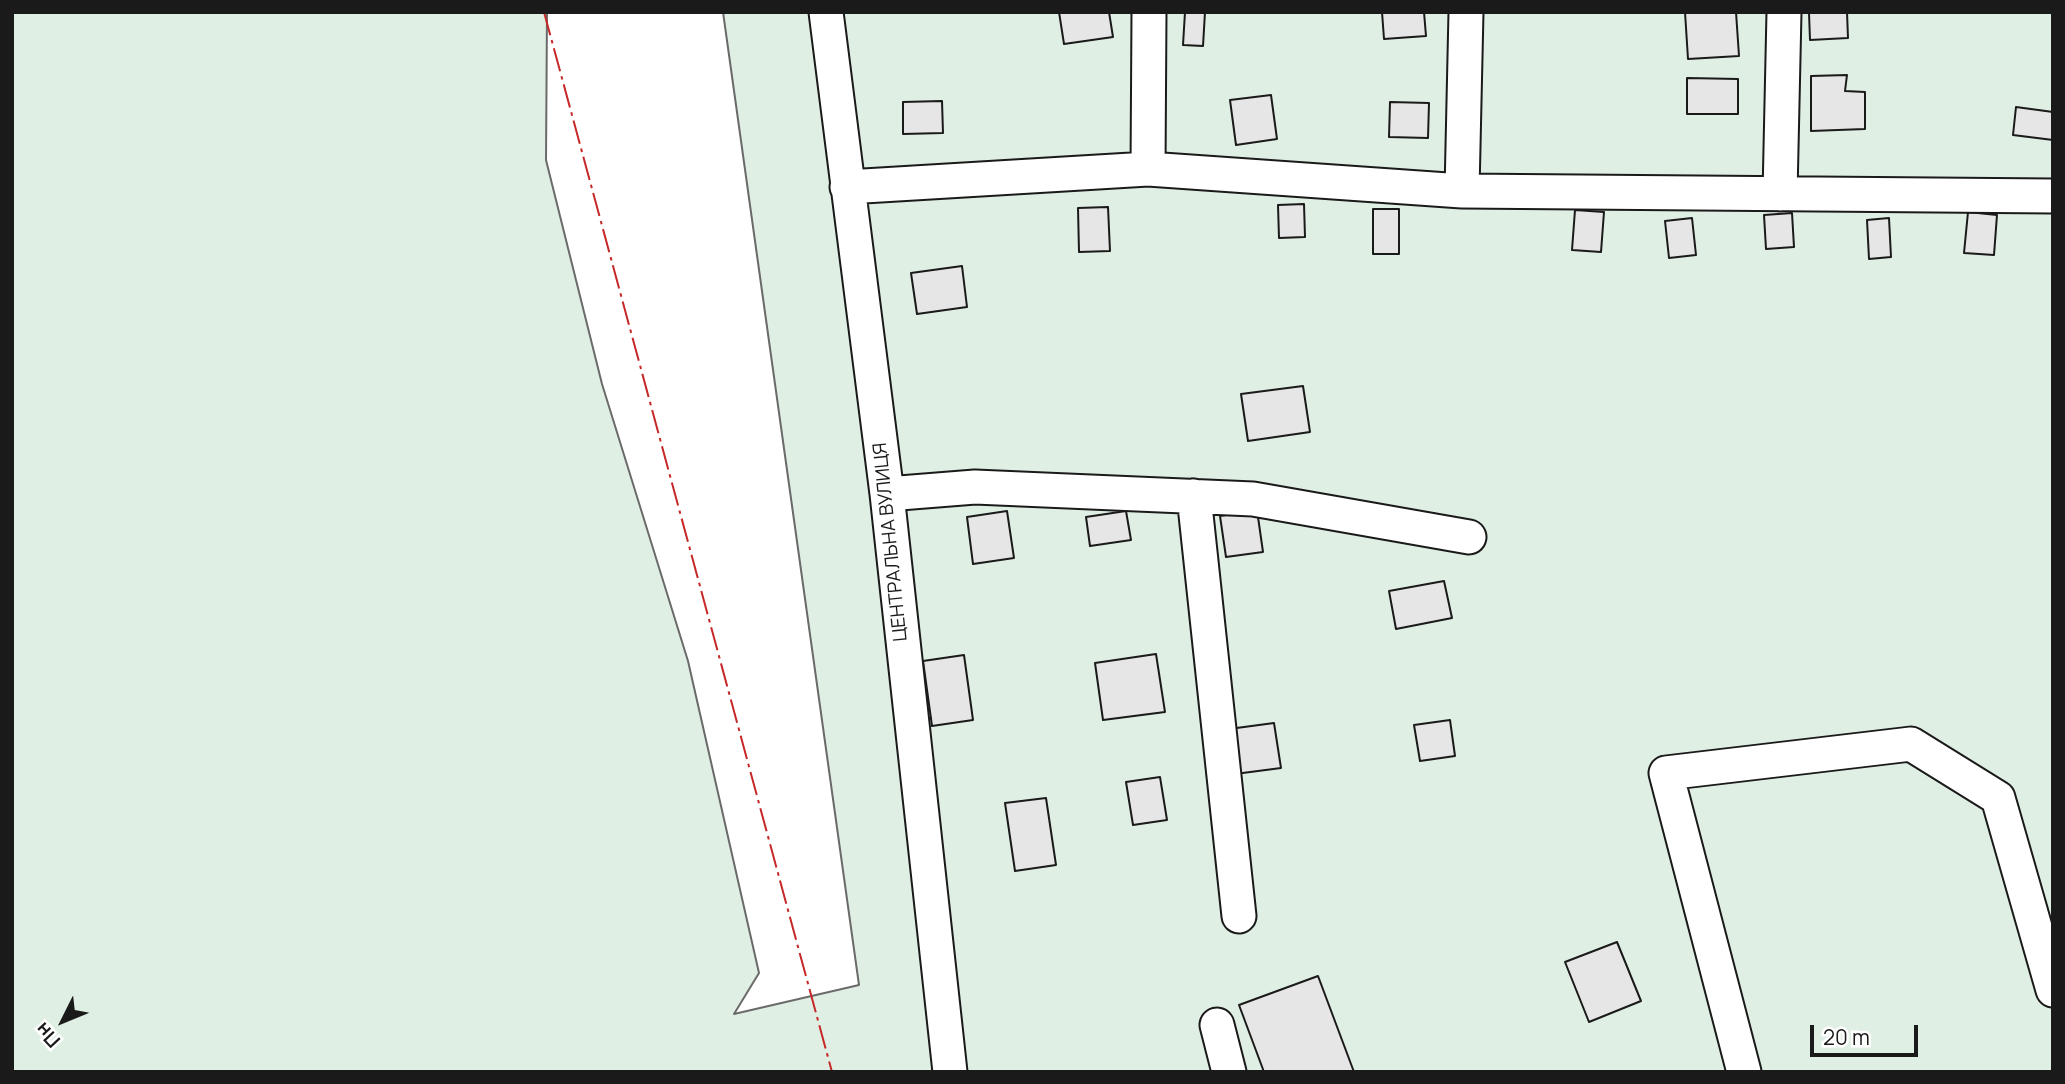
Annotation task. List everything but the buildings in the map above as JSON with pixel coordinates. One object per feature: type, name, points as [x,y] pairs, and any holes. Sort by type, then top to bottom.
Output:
[{"type":"street","name":"ЦЕНТРАЛЬНА ВУЛИЦЯ","points":[[826,12],[887,494],[950,1072]]},
{"type":"street","points":[[1148,169],[1149,12]]},
{"type":"street","points":[[1462,191],[1466,12]]},
{"type":"street","points":[[1780,194],[1784,12]]},
{"type":"street","points":[[847,187],[1148,169],[1462,191],[2053,196]]},
{"type":"street","points":[[887,494],[975,487],[1253,499],[1469,537]]},
{"type":"street","points":[[1194,496],[1239,916]]},
{"type":"street","points":[[1744,1072],[1666,773],[1911,744],[1998,799],[2053,990]]},
{"type":"street","points":[[1217,1026],[1229,1072]]},
{"type":"green space","points":[[12,12],[547,12],[546,160],[602,384],[688,661],[759,973],[734,1014],[859,985],[723,12],[2053,12],[2053,1072],[12,1072]]},
{"type":"power","points":[[544,12],[832,1072]]}]
